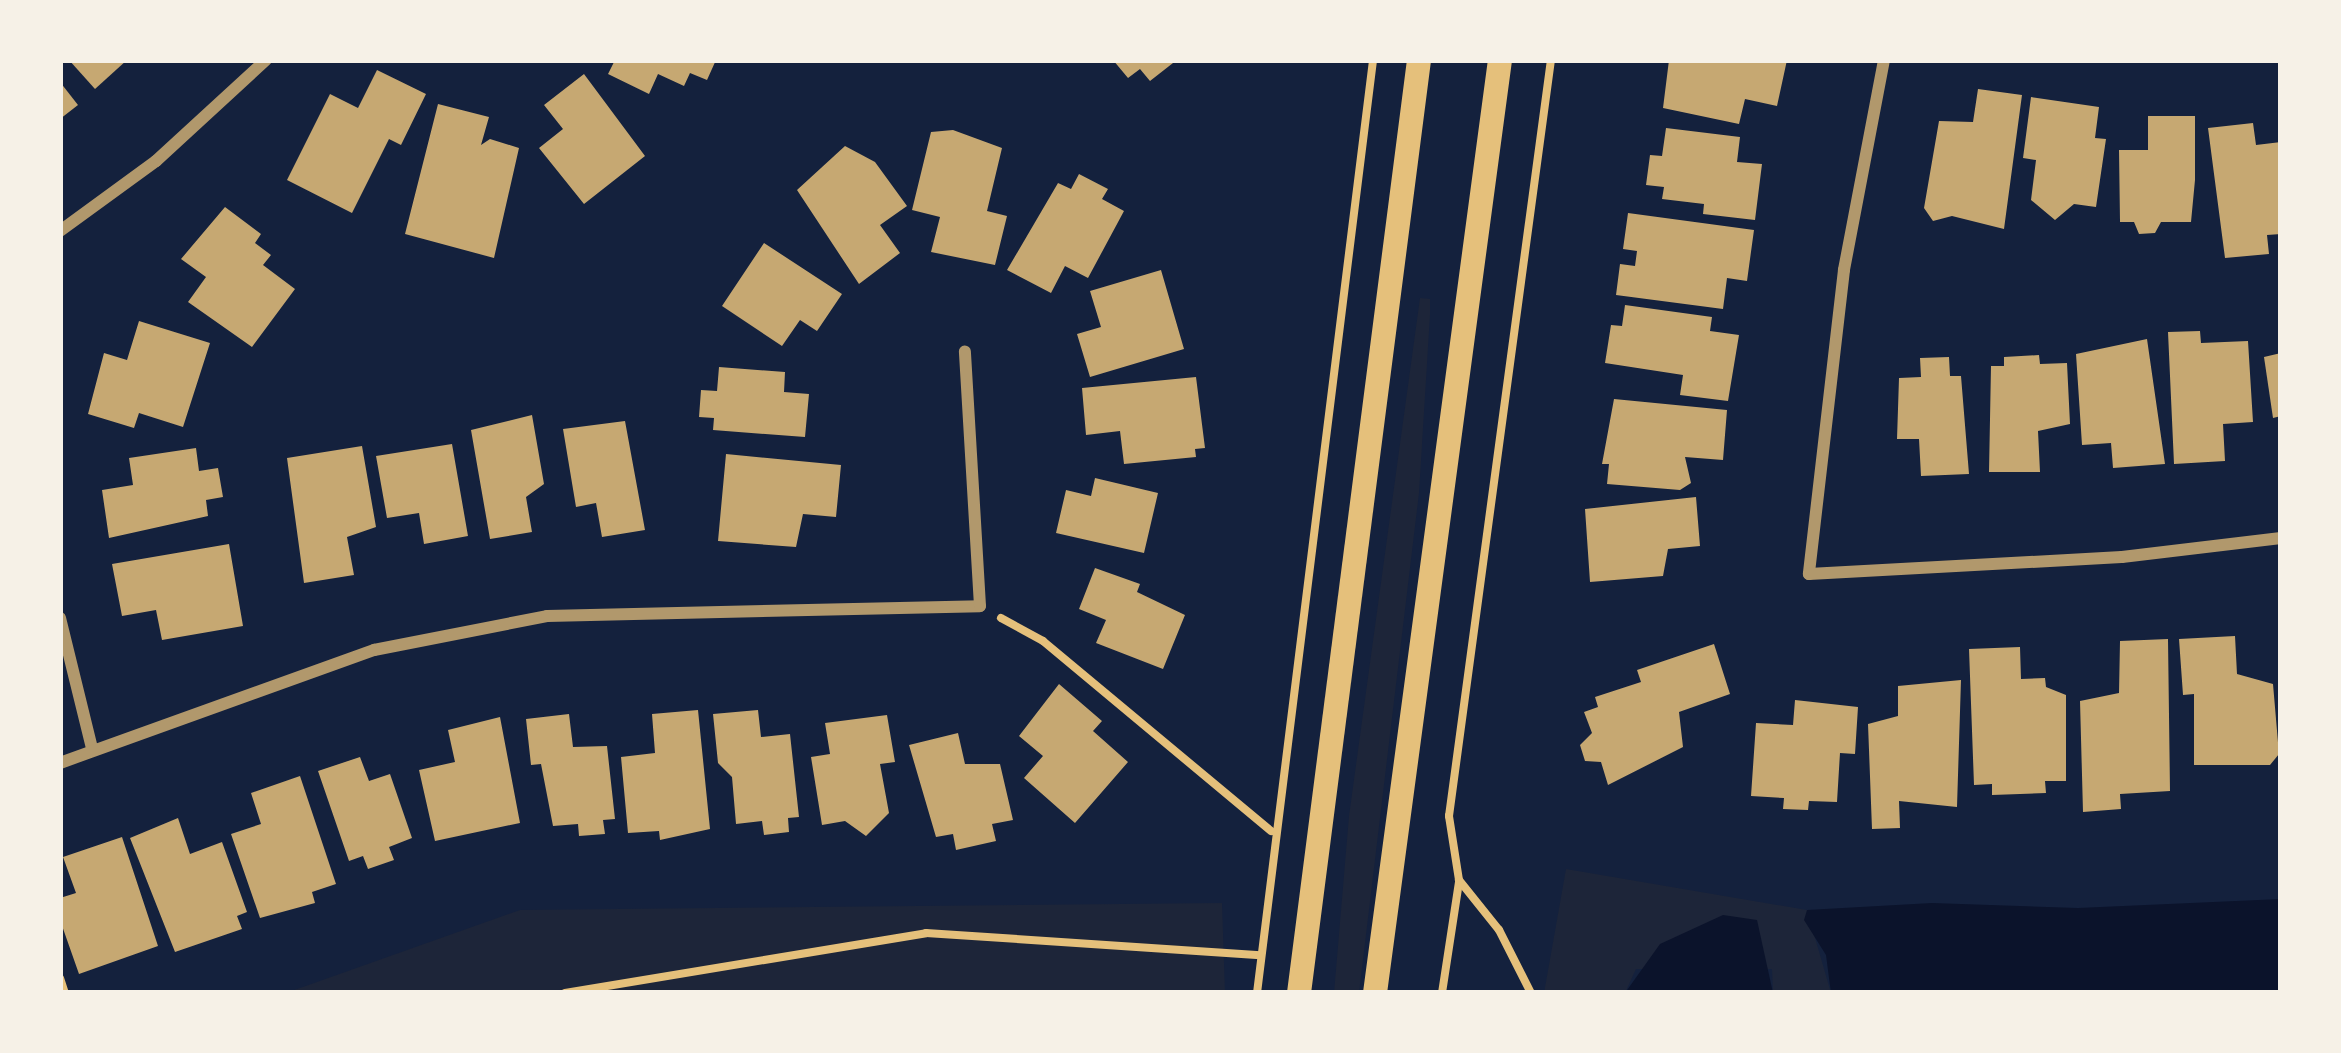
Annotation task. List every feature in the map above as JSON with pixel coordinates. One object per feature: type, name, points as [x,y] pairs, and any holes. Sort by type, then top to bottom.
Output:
[{"type":"main road","points":[[1299,993],[1419,60]]},
{"type":"main road","points":[[1375,993],[1500,60]]},
{"type":"street","points":[[60,231],[156,161],[266,60]]},
{"type":"street","points":[[1884,60],[1844,269],[1809,574],[2122,557],[2281,538]]},
{"type":"street","points":[[60,763],[374,650],[547,616],[980,606],[964,351]]},
{"type":"street","points":[[60,618],[92,748]]},
{"type":"path","points":[[1257,993],[1273,832],[1372,60]]},
{"type":"path","points":[[1442,993],[1459,880],[1449,816],[1551,60]]},
{"type":"path","points":[[980,606],[1043,641],[1273,832]]},
{"type":"path","points":[[1459,880],[1499,930],[1531,993]]},
{"type":"path","points":[[565,993],[926,933],[1260,955]]},
{"type":"path","points":[[60,978],[65,993]]},
{"type":"shaded area","points":[[1420,298],[1430,299],[1430,315],[1419,493],[1359,993],[1334,993],[1349,816]]},
{"type":"shaded area","points":[[1566,869],[1807,910],[1831,993],[1773,993],[1772,969],[1636,969],[1625,993],[1544,993]]},
{"type":"shaded area","points":[[2281,899],[2281,993],[1831,993],[1826,955],[1804,920],[1807,910],[1932,903],[2078,908]]},
{"type":"shaded area","points":[[1222,903],[1225,993],[286,993],[520,910]]},
{"type":"shaded area","points":[[1723,915],[1757,920],[1773,993],[1625,993],[1660,944]]},
{"type":"building","points":[[69,60],[127,60],[95,89]]},
{"type":"building","points":[[615,60],[716,60],[707,80],[690,73],[684,86],[658,74],[649,94],[608,74]]},
{"type":"building","points":[[1113,60],[1173,63],[1150,81],[1140,69],[1128,78]]},
{"type":"building","points":[[1669,60],[1787,60],[1777,106],[1745,99],[1739,124],[1663,108]]},
{"type":"building","points":[[377,70],[426,94],[401,145],[389,139],[352,213],[287,180],[330,94],[358,108]]},
{"type":"building","points":[[584,74],[645,156],[584,204],[539,148],[563,129],[544,105]]},
{"type":"building","points":[[60,82],[78,105],[60,119]]},
{"type":"building","points":[[1978,89],[2022,95],[2004,229],[1952,216],[1933,221],[1924,208],[1939,121],[1973,122]]},
{"type":"building","points":[[2031,97],[2099,107],[2095,138],[2106,139],[2096,207],[2074,204],[2055,220],[2031,200],[2036,160],[2023,158]]},
{"type":"building","points":[[438,104],[489,117],[481,145],[490,139],[519,148],[494,258],[405,234]]},
{"type":"building","points":[[2148,116],[2195,116],[2195,180],[2191,222],[2161,222],[2155,233],[2139,234],[2134,222],[2120,222],[2119,150],[2148,150]]},
{"type":"building","points":[[2253,123],[2256,145],[2281,142],[2281,234],[2267,235],[2269,254],[2225,258],[2208,128]]},
{"type":"building","points":[[1666,128],[1740,137],[1737,162],[1762,164],[1755,220],[1703,214],[1704,204],[1662,199],[1664,187],[1646,185],[1650,155],[1662,156]]},
{"type":"building","points":[[953,130],[1002,148],[987,211],[1007,216],[995,265],[931,252],[940,217],[912,210],[931,132]]},
{"type":"building","points":[[845,146],[875,162],[907,206],[880,225],[900,253],[859,284],[797,190]]},
{"type":"building","points":[[1079,174],[1108,189],[1102,199],[1124,211],[1088,278],[1065,266],[1051,293],[1007,270],[1058,183],[1071,189]]},
{"type":"building","points":[[225,207],[261,234],[255,243],[271,255],[263,265],[295,289],[252,347],[188,302],[206,277],[181,259]]},
{"type":"building","points":[[1628,213],[1754,230],[1747,281],[1727,278],[1723,309],[1616,295],[1620,264],[1635,266],[1637,251],[1623,249]]},
{"type":"building","points":[[764,243],[842,294],[817,331],[800,320],[782,346],[722,306]]},
{"type":"building","points":[[1161,270],[1184,349],[1090,377],[1077,334],[1101,327],[1090,291]]},
{"type":"building","points":[[1625,305],[1712,317],[1710,331],[1739,335],[1728,401],[1680,395],[1683,375],[1605,363],[1611,325],[1622,326]]},
{"type":"building","points":[[139,321],[210,343],[183,427],[139,413],[134,428],[88,414],[104,353],[127,360]]},
{"type":"building","points":[[2200,331],[2201,343],[2248,341],[2253,422],[2223,424],[2225,461],[2174,464],[2168,332]]},
{"type":"building","points":[[2147,339],[2165,464],[2113,468],[2111,443],[2082,445],[2076,354]]},
{"type":"building","points":[[2281,353],[2281,416],[2273,418],[2264,357]]},
{"type":"building","points":[[2039,355],[2040,364],[2067,363],[2070,424],[2038,431],[2040,472],[1989,472],[1991,366],[2004,366],[2004,357]]},
{"type":"building","points":[[1949,357],[1950,376],[1961,376],[1969,474],[1921,476],[1919,439],[1897,439],[1899,378],[1921,377],[1920,358]]},
{"type":"building","points":[[719,367],[785,372],[784,392],[809,394],[805,437],[713,430],[714,418],[699,417],[701,390],[717,391]]},
{"type":"building","points":[[1196,377],[1205,448],[1195,449],[1196,457],[1124,464],[1120,431],[1086,435],[1082,388]]},
{"type":"building","points":[[1614,399],[1727,410],[1723,460],[1685,457],[1691,483],[1680,490],[1607,484],[1609,464],[1602,464]]},
{"type":"building","points":[[532,415],[544,484],[526,497],[532,532],[490,539],[471,430]]},
{"type":"building","points":[[625,421],[645,530],[602,537],[596,503],[576,507],[563,429]]},
{"type":"building","points":[[452,444],[468,536],[424,544],[419,513],[387,518],[376,456]]},
{"type":"building","points":[[362,446],[376,527],[347,537],[354,575],[304,583],[287,458]]},
{"type":"building","points":[[196,448],[199,471],[218,468],[223,497],[206,500],[208,516],[109,538],[102,490],[133,485],[129,458]]},
{"type":"building","points":[[726,454],[841,465],[836,517],[803,514],[796,547],[718,541]]},
{"type":"building","points":[[1095,478],[1158,493],[1144,553],[1056,533],[1066,490],[1091,496]]},
{"type":"building","points":[[1696,497],[1700,546],[1668,549],[1663,576],[1590,582],[1585,509]]},
{"type":"building","points":[[229,544],[243,626],[162,640],[156,610],[122,616],[112,564]]},
{"type":"building","points":[[1095,568],[1140,584],[1137,592],[1185,615],[1163,669],[1096,643],[1106,620],[1079,609]]},
{"type":"building","points":[[2235,636],[2237,674],[2273,684],[2279,754],[2270,765],[2194,765],[2194,694],[2183,695],[2179,639]]},
{"type":"building","points":[[2168,639],[2170,791],[2120,794],[2121,809],[2083,812],[2080,701],[2119,693],[2120,641]]},
{"type":"building","points":[[1714,644],[1730,694],[1679,712],[1683,747],[1608,785],[1601,762],[1585,761],[1580,745],[1592,733],[1584,712],[1598,707],[1595,697],[1641,682],[1637,670]]},
{"type":"building","points":[[2020,647],[2021,679],[2045,678],[2046,687],[2066,695],[2066,781],[2045,781],[2046,793],[1992,795],[1992,784],[1974,785],[1969,649]]},
{"type":"building","points":[[1961,680],[1957,807],[1899,801],[1900,828],[1872,829],[1868,724],[1898,716],[1898,686]]},
{"type":"building","points":[[1059,684],[1102,721],[1093,731],[1128,762],[1075,823],[1024,778],[1043,756],[1019,736]]},
{"type":"building","points":[[1795,700],[1858,707],[1855,754],[1840,753],[1837,802],[1809,801],[1808,810],[1783,809],[1784,798],[1751,796],[1756,723],[1793,725]]},
{"type":"building","points":[[698,710],[710,829],[660,840],[659,831],[628,833],[621,757],[655,753],[652,714]]},
{"type":"building","points":[[758,710],[761,737],[790,734],[799,817],[788,818],[789,832],[764,835],[762,821],[736,824],[732,777],[718,763],[713,714]]},
{"type":"building","points":[[569,714],[573,747],[607,746],[615,819],[603,820],[605,834],[579,836],[578,824],[553,826],[541,764],[531,765],[526,719]]},
{"type":"building","points":[[887,715],[895,762],[880,764],[889,813],[866,836],[845,821],[822,825],[811,757],[830,754],[825,723]]},
{"type":"building","points":[[500,717],[520,823],[435,841],[419,770],[455,762],[448,730]]},
{"type":"building","points":[[958,733],[965,764],[1000,764],[1013,820],[992,824],[996,841],[956,850],[953,834],[936,837],[909,745]]},
{"type":"building","points":[[360,757],[369,781],[390,774],[412,838],[389,847],[394,860],[368,869],[363,856],[349,861],[318,771]]},
{"type":"building","points":[[300,776],[336,884],[312,892],[315,903],[260,918],[231,834],[261,824],[251,793]]},
{"type":"building","points":[[178,818],[190,854],[222,842],[247,912],[237,916],[242,929],[175,952],[130,838]]},
{"type":"building","points":[[122,837],[158,946],[79,974],[60,920],[60,898],[76,893],[63,857]]}]
